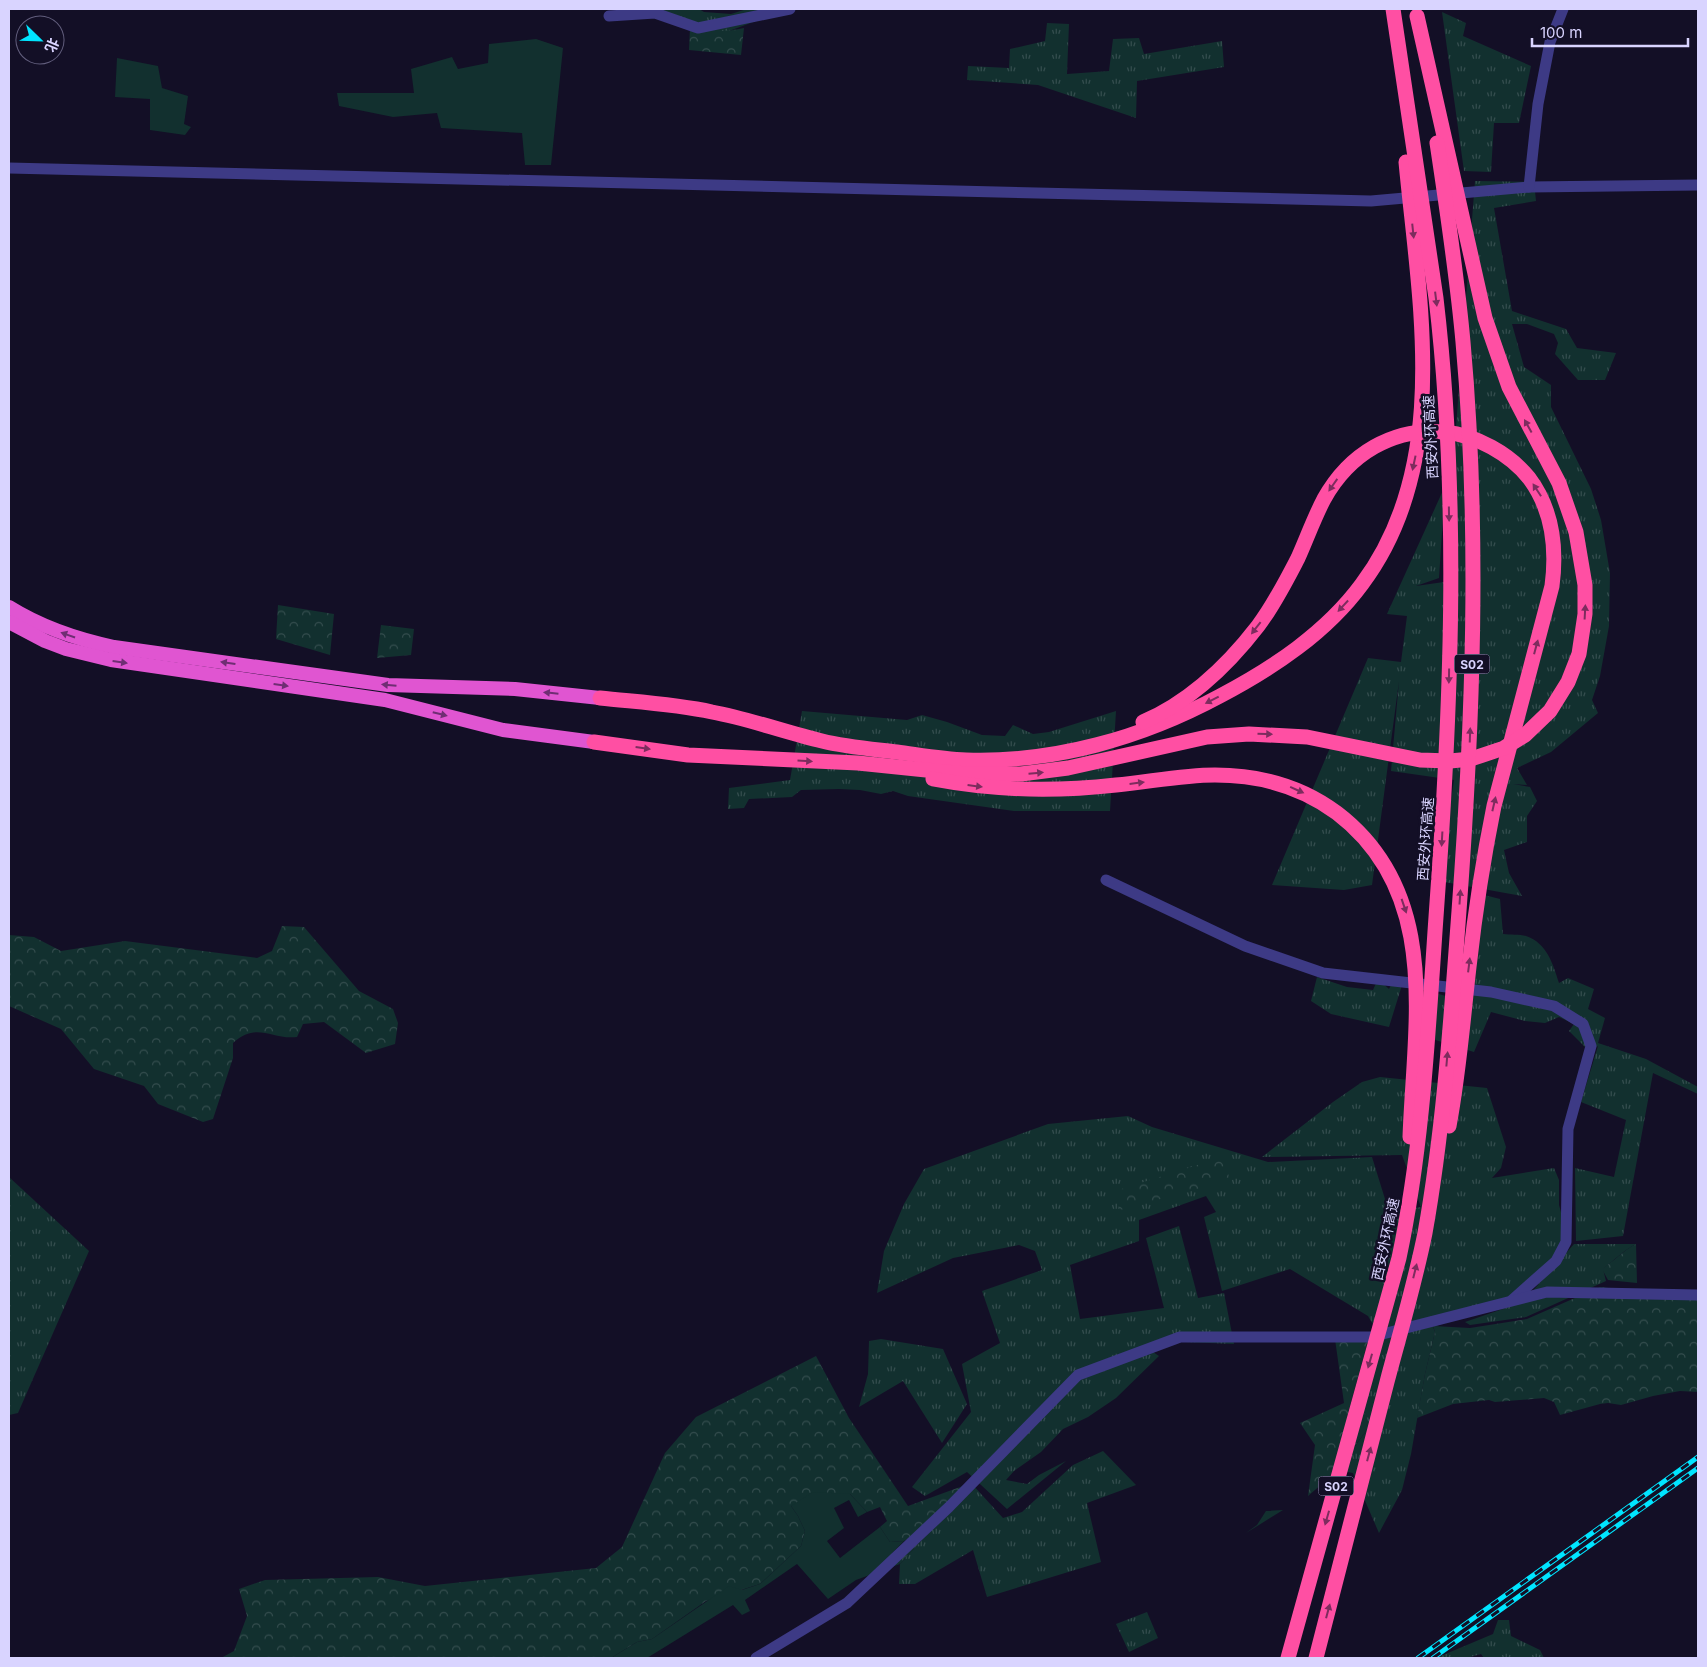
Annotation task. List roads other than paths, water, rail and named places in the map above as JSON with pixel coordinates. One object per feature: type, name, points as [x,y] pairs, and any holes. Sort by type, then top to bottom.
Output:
[{"type":"highway","points":[[9,607],[50,628],[78,638],[114,647],[388,685],[514,690],[711,711],[838,744],[961,759],[1023,758],[1086,747],[1140,732],[1192,710],[1236,688],[1295,650],[1330,620],[1360,587],[1375,566],[1394,529],[1410,481],[1421,423],[1423,376],[1419,294],[1392,9]]},
{"type":"highway","name":"西安外环高速","points":[[1288,1658],[1401,1248],[1422,1115],[1441,855],[1449,706],[1450,530],[1442,347],[1392,9]]},
{"type":"highway","points":[[9,622],[66,649],[111,660],[385,700],[503,730],[688,755],[858,764],[965,774],[1020,774],[1045,772],[1091,764],[1208,737],[1249,734],[1307,736],[1420,760],[1450,761],[1471,759],[1510,745],[1525,736],[1543,720],[1564,692],[1576,663],[1582,643],[1585,592],[1581,553],[1566,497],[1509,387],[1488,325],[1416,13]]},
{"type":"highway","name":"S02","points":[[1316,1658],[1424,1237],[1446,1069],[1468,784],[1472,647],[1472,564],[1468,417],[1463,340],[1451,237],[1416,13]]},
{"type":"highway","points":[[1086,747],[1148,720],[1161,712],[1200,686],[1230,658],[1272,606],[1298,557],[1316,515],[1332,487],[1349,466],[1367,450],[1401,435],[1435,431],[1449,432],[1472,438],[1506,456],[1528,477],[1541,495],[1553,534],[1554,568],[1552,586],[1492,815],[1474,919],[1459,1064],[1452,1109],[1435,1196],[1424,1237]]},
{"type":"highway","points":[[858,764],[950,782],[1004,790],[1069,790],[1214,775],[1253,777],[1283,784],[1306,794],[1328,807],[1356,830],[1379,857],[1397,888],[1409,922],[1414,957],[1415,1049],[1409,1162],[1401,1248]]},
{"type":"street","points":[[609,16],[655,13],[698,28],[790,9]]},
{"type":"street","points":[[1529,187],[1538,104],[1550,42],[1563,9]]},
{"type":"street","points":[[9,168],[1371,201],[1529,187],[1698,185]]},
{"type":"street","points":[[1106,880],[1245,946],[1323,973],[1491,992],[1554,1006],[1583,1024],[1591,1046],[1568,1129],[1566,1242],[1556,1261],[1510,1301]]},
{"type":"street","points":[[756,1658],[847,1603],[949,1507],[1078,1375],[1180,1337],[1371,1337],[1547,1292],[1698,1295]]},
{"type":"railway","points":[[1418,1658],[1698,1457]]},
{"type":"railway","points":[[1433,1658],[1698,1468]]}]
